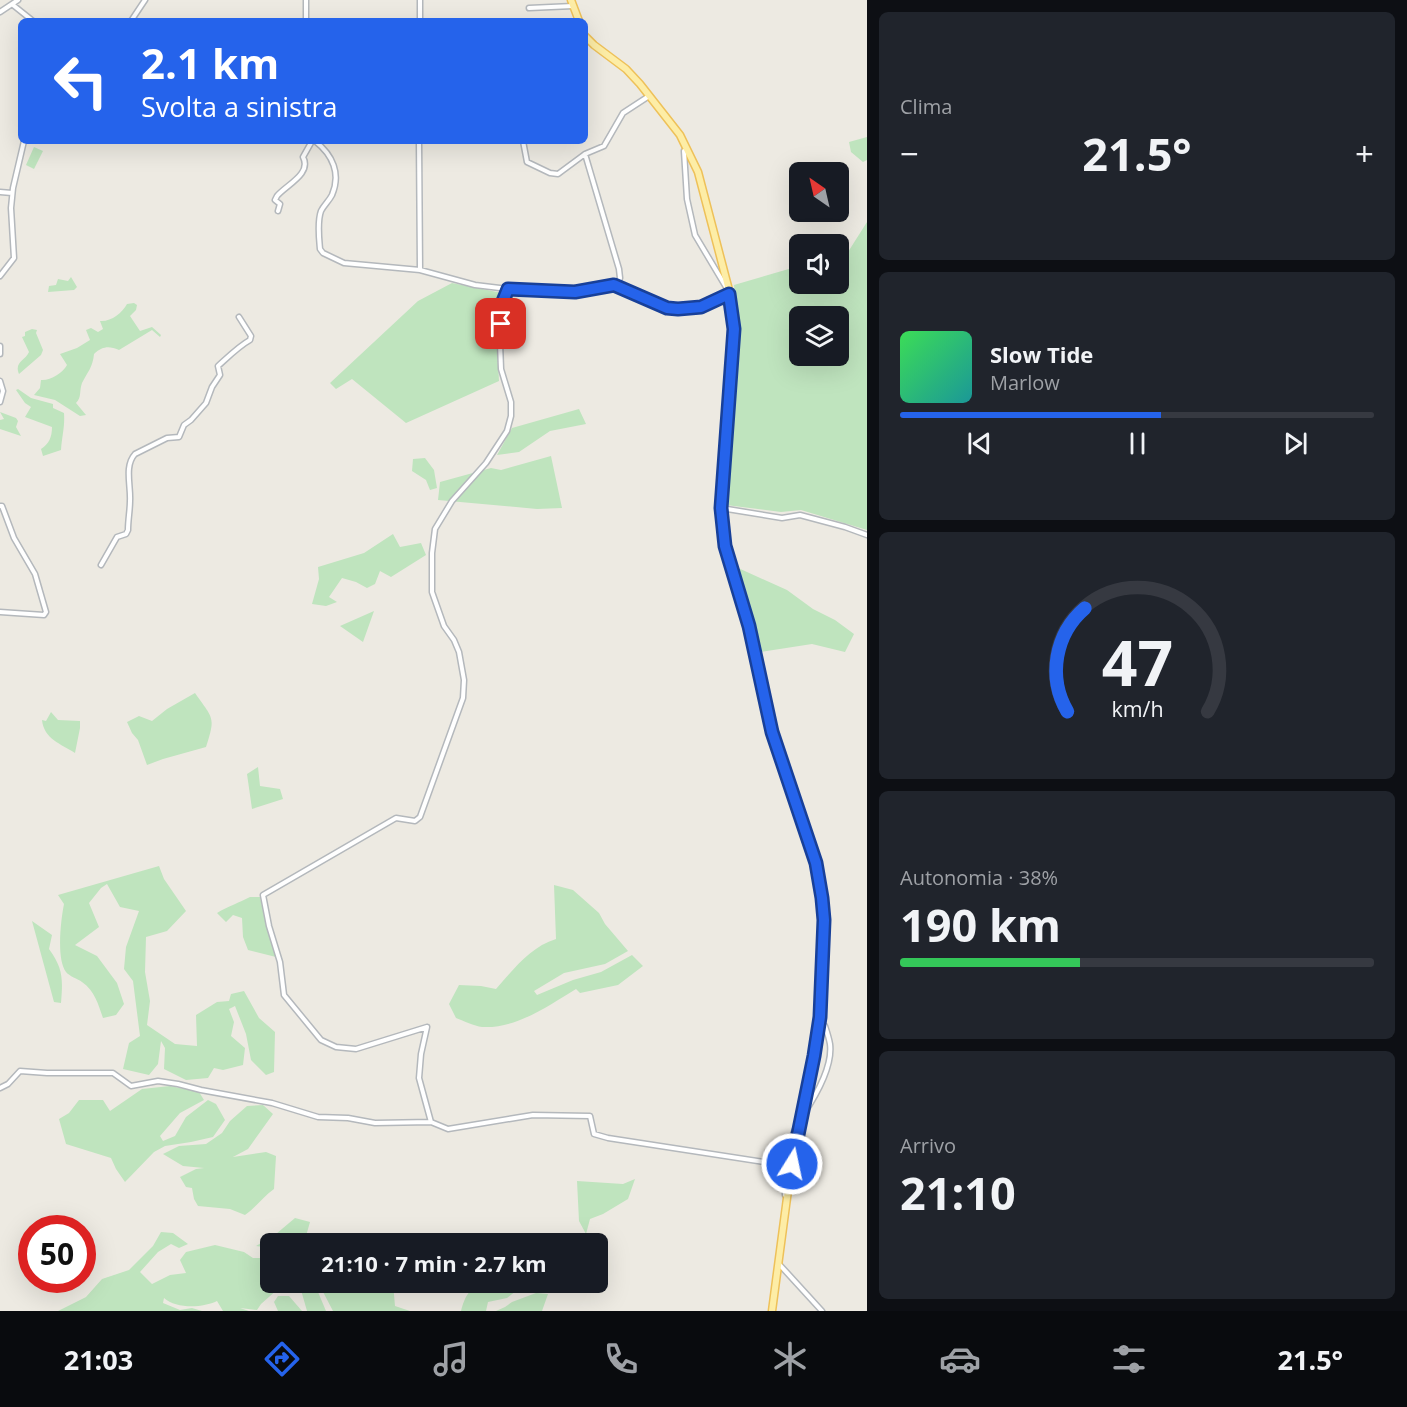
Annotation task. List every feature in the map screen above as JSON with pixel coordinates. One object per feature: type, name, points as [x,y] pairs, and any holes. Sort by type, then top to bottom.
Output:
[{"type":"main road","points":[[572,3],[578,18]]},
{"type":"main road","points":[[589,44],[626,69],[650,96],[676,129],[686,153],[698,172],[729,292],[734,329],[721,508],[725,546],[749,626],[772,732],[816,863],[822,898],[824,920],[820,1017],[786,1205],[772,1311]]},
{"type":"street","points":[[0,12],[18,0]]},
{"type":"street","points":[[133,18],[145,0]]},
{"type":"street","points":[[306,0],[306,18]]},
{"type":"street","points":[[420,0],[420,18]]},
{"type":"street","points":[[529,8],[572,3]]},
{"type":"street","points":[[13,5],[29,18]]},
{"type":"street","points":[[524,144],[527,162],[554,174],[565,171],[585,154],[604,146],[624,113],[650,96]]},
{"type":"street","points":[[0,276],[14,258],[12,193],[23,144]]},
{"type":"street","points":[[278,211],[280,204],[275,200],[304,172],[306,162],[303,157],[311,144]]},
{"type":"street","points":[[318,144],[324,148],[336,169],[337,179],[331,197],[321,212],[320,249],[323,253],[344,263],[420,270],[475,285],[508,289],[575,292],[616,286],[667,308],[701,307],[729,292],[695,235],[687,199],[686,153]]},
{"type":"street","points":[[419,144],[420,270]]},
{"type":"street","points":[[585,154],[619,269],[620,278],[616,286]]},
{"type":"street","points":[[0,192],[12,193]]},
{"type":"street","points":[[431,1122],[419,1078],[427,1027],[356,1049],[336,1047],[321,1040],[284,995],[280,962],[269,926],[263,895],[396,818],[415,821],[420,817],[463,698],[464,680],[459,652],[444,626],[432,592],[431,569],[435,529],[452,501],[486,463],[507,431],[511,416],[511,402],[501,369],[500,343],[501,306],[508,289]]},
{"type":"street","points":[[101,565],[117,537],[126,534],[128,530],[130,498],[128,479],[132,458],[135,454],[167,438],[179,437],[184,424],[191,420],[206,403],[220,375],[219,366],[235,353],[239,346],[250,340],[249,331],[239,317]]},
{"type":"street","points":[[0,346],[0,354]]},
{"type":"street","points":[[0,381],[3,391],[0,402]]},
{"type":"street","points":[[0,506],[2,506],[14,538],[35,574],[46,612],[44,615],[30,616],[0,612]]},
{"type":"street","points":[[721,508],[782,518],[800,515],[867,535]]},
{"type":"street","points":[[786,1205],[784,1165],[789,1140],[809,1105],[829,1059],[830,1045],[825,1026]]},
{"type":"street","points":[[0,1088],[8,1084],[20,1071],[113,1072],[131,1086],[158,1081],[178,1084],[272,1103],[318,1117],[348,1118],[375,1123],[431,1122],[448,1129],[532,1115],[590,1116],[594,1134],[608,1138],[784,1165]]},
{"type":"street","points":[[779,1263],[822,1311]]},
{"type":"green space","points":[[867,137],[867,160],[863,162],[851,152],[849,142]]},
{"type":"green space","points":[[34,147],[43,151],[34,169],[26,165]]},
{"type":"green space","points":[[867,222],[867,530],[801,510],[781,512],[726,505],[739,330],[734,285],[789,269],[789,294],[849,294],[849,250]]},
{"type":"green space","points":[[71,277],[77,287],[74,290],[48,292],[49,286],[56,285],[58,279],[68,281]]},
{"type":"green space","points":[[452,283],[502,293],[496,321],[499,381],[406,423],[352,379],[336,389],[330,383],[418,301]]},
{"type":"green space","points":[[127,304],[137,305],[136,310],[130,316],[140,331],[152,327],[161,335],[160,337],[152,330],[119,350],[106,348],[94,354],[76,403],[86,415],[80,416],[55,400],[34,395],[40,388],[41,380],[56,376],[67,365],[60,354],[90,340],[86,330],[91,328],[98,332],[103,329],[100,321],[112,318],[119,314]]},
{"type":"green space","points":[[32,329],[37,330],[36,333],[43,350],[41,355],[19,374],[19,364],[29,352],[22,337],[25,336],[25,332]]},
{"type":"green space","points":[[18,389],[31,398],[53,404],[53,408],[64,413],[61,450],[43,456],[41,449],[50,440],[52,427],[25,417],[31,407],[25,403],[16,390]]},
{"type":"green space","points":[[579,409],[586,424],[550,431],[519,452],[497,455],[512,428]]},
{"type":"green space","points":[[0,412],[16,418],[18,421],[16,427],[21,436],[0,429],[0,420],[4,419]]},
{"type":"green space","points":[[551,456],[562,508],[537,509],[438,500],[440,482],[491,468],[501,470]]},
{"type":"green space","points":[[425,458],[434,470],[437,488],[430,490],[426,480],[412,471],[413,459]]},
{"type":"green space","points":[[393,534],[400,547],[421,543],[426,555],[391,577],[380,571],[375,584],[367,588],[342,578],[329,597],[337,602],[326,606],[312,604],[319,579],[318,567],[364,553]]},
{"type":"green space","points":[[736,567],[787,590],[854,634],[845,652],[812,644],[761,652]]},
{"type":"green space","points":[[374,611],[363,642],[340,626]]},
{"type":"green space","points":[[195,693],[211,718],[211,729],[206,747],[147,765],[138,740],[127,722],[139,716],[152,721],[167,709]]},
{"type":"green space","points":[[51,712],[58,720],[80,721],[75,753],[54,740],[43,727],[42,720],[46,721]]},
{"type":"green space","points":[[258,767],[260,786],[280,789],[283,799],[252,809],[247,774]]},
{"type":"green space","points":[[159,866],[164,879],[186,911],[167,931],[146,937],[145,972],[150,1001],[147,1025],[175,1044],[197,1046],[196,1015],[217,1002],[229,1001],[231,994],[244,991],[259,1018],[275,1032],[274,1072],[266,1075],[251,1060],[246,1034],[235,1006],[229,1009],[234,1022],[231,1036],[245,1048],[243,1065],[223,1070],[214,1068],[208,1078],[186,1080],[164,1069],[165,1048],[161,1041],[158,1064],[149,1075],[123,1069],[129,1043],[140,1036],[133,981],[124,969],[126,947],[139,911],[120,907],[107,884],[89,903],[99,927],[75,945],[97,956],[117,983],[124,1004],[116,1015],[103,1018],[90,989],[66,972],[60,949],[64,904],[58,895]]},
{"type":"green space","points":[[554,885],[573,890],[599,913],[605,924],[628,951],[605,964],[564,973],[534,991],[537,995],[573,980],[601,972],[632,955],[643,966],[618,985],[580,993],[576,989],[531,1015],[507,1024],[482,1027],[456,1018],[449,1004],[459,985],[496,989],[530,953],[556,939]]},
{"type":"green space","points":[[250,897],[260,897],[276,957],[248,950],[243,937],[242,918],[233,915],[226,922],[217,913]]},
{"type":"green space","points":[[32,921],[52,935],[49,949],[61,974],[61,1003],[54,1002]]},
{"type":"green space","points":[[170,1086],[199,1092],[204,1100],[180,1113],[160,1136],[163,1141],[175,1136],[186,1117],[208,1100],[216,1104],[225,1120],[213,1137],[165,1146],[154,1152],[125,1182],[111,1158],[66,1144],[59,1119],[69,1113],[79,1100],[103,1100],[110,1111],[142,1089]]},
{"type":"green space","points":[[263,1105],[273,1114],[248,1149],[233,1157],[266,1152],[276,1156],[274,1189],[245,1215],[230,1209],[198,1206],[192,1188],[186,1187],[180,1177],[196,1169],[204,1168],[183,1166],[163,1154],[179,1146],[206,1144],[222,1133],[230,1121],[247,1106]]},
{"type":"green space","points":[[635,1179],[628,1199],[590,1219],[585,1233],[579,1221],[577,1181],[623,1184]]},
{"type":"green space","points":[[295,1218],[310,1222],[307,1233],[277,1233]]},
{"type":"green space","points":[[161,1232],[173,1233],[188,1244],[179,1248],[171,1244],[158,1252],[140,1272],[152,1284],[170,1275],[186,1273],[180,1260],[186,1252],[215,1245],[244,1252],[253,1258],[260,1258],[260,1293],[273,1293],[257,1310],[240,1308],[249,1311],[223,1311],[217,1301],[204,1305],[182,1306],[164,1298],[163,1303],[180,1310],[192,1308],[202,1311],[58,1311],[90,1293],[96,1293],[96,1286],[102,1279],[129,1270],[153,1246]]},
{"type":"green space","points":[[302,1293],[318,1293],[326,1311],[307,1311]]},
{"type":"green space","points":[[324,1293],[394,1293],[395,1306],[410,1311],[333,1311]]},
{"type":"green space","points":[[513,1293],[507,1298],[488,1302],[486,1311],[461,1311],[468,1294]]},
{"type":"green space","points":[[536,1293],[548,1294],[542,1311],[496,1311]]},
{"type":"green space","points":[[278,1296],[289,1296],[302,1311],[278,1311],[274,1302]]},
{"type":"route","points":[[501,324],[501,306],[508,289],[575,292],[614,285],[667,308],[678,309],[701,307],[729,294],[734,329],[721,508],[725,546],[749,626],[765,704],[780,760],[816,863],[824,920],[820,1017],[792,1164]]}]
